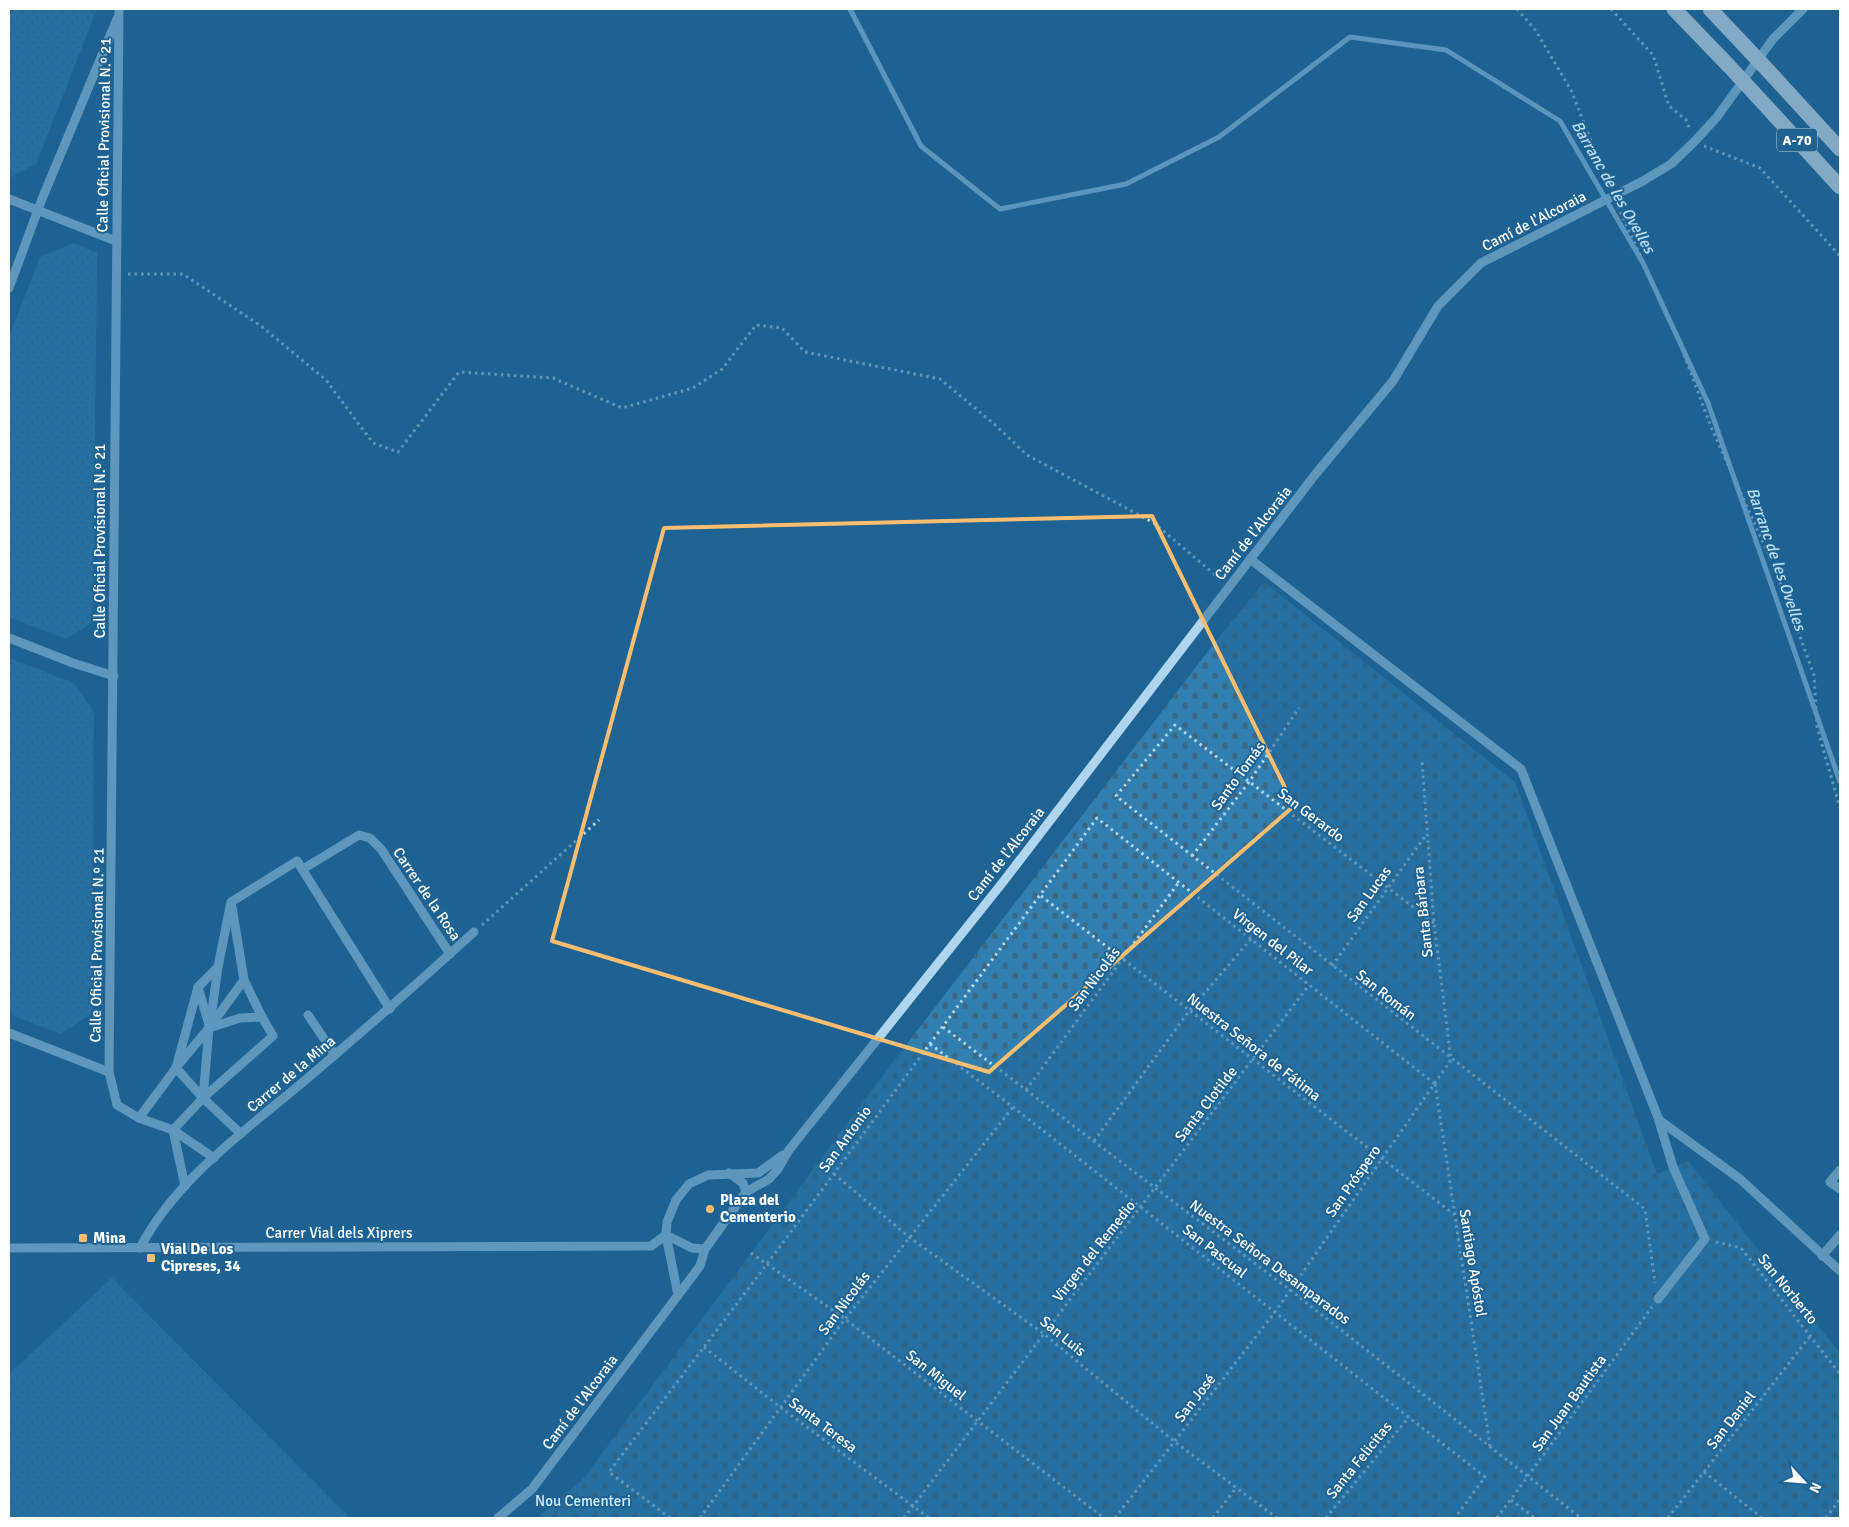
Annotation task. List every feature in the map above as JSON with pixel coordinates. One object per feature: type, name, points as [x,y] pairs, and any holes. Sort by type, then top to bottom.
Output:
[{"type":"highway","name":"A-70","points":[[1674,9],[1754,93],[1840,188]]},
{"type":"highway","name":"A-70","points":[[1710,9],[1840,149]]},
{"type":"street","name":"Camí de l'Alcoraia","points":[[789,1150],[1003,882],[1314,476],[1393,381],[1438,306],[1481,263],[1641,182],[1671,164],[1717,117],[1773,39],[1803,9]]},
{"type":"street","points":[[9,288],[38,210],[119,11]]},
{"type":"street","name":"Calle Oficial Provisional N.º 21","points":[[119,11],[115,274],[114,676],[109,1072],[117,1104],[138,1118],[173,1130],[214,1158]]},
{"type":"street","points":[[9,199],[116,241]]},
{"type":"street","points":[[1250,559],[1521,769],[1659,1120],[1673,1167],[1705,1239],[1658,1299]]},
{"type":"street","points":[[9,638],[72,663],[114,676]]},
{"type":"street","name":"Carrer de la Rosa","points":[[304,869],[359,835],[370,838],[381,850],[450,954]]},
{"type":"street","points":[[203,1098],[218,967],[231,902],[297,861],[304,869],[390,1009]]},
{"type":"street","points":[[185,1186],[173,1130],[203,1098],[274,1036],[262,1017],[244,980],[231,902]]},
{"type":"street","name":"Carrer de la Mina","points":[[140,1248],[154,1220],[214,1158],[390,1009],[474,932]]},
{"type":"street","points":[[176,1068],[198,987],[218,967]]},
{"type":"street","points":[[138,1118],[176,1068],[210,1028],[244,980]]},
{"type":"street","points":[[198,987],[210,1028]]},
{"type":"street","points":[[308,1015],[335,1055]]},
{"type":"street","points":[[210,1028],[240,1018],[262,1017]]},
{"type":"street","points":[[9,1033],[109,1072]]},
{"type":"street","points":[[176,1068],[203,1098],[241,1134]]},
{"type":"street","points":[[1659,1120],[1740,1179],[1840,1271]]},
{"type":"street","points":[[678,1295],[666,1236],[667,1222],[676,1200],[689,1184],[708,1175],[728,1172],[758,1173],[789,1150]]},
{"type":"street","points":[[728,1172],[743,1183],[746,1192],[769,1179],[778,1169],[789,1150]]},
{"type":"street","points":[[1840,1170],[1830,1182],[1840,1189]]},
{"type":"street","name":"Camí de l'Alcoraia","points":[[498,1518],[532,1489],[700,1266],[705,1249],[746,1192]]},
{"type":"street","points":[[1822,1256],[1840,1235]]},
{"type":"street","points":[[666,1236],[692,1248],[705,1249]]},
{"type":"street","name":"Carrer Vial dels Xiprers","points":[[9,1248],[651,1246],[666,1236]]},
{"type":"path","points":[[1517,9],[1536,31],[1571,90],[1610,188]]},
{"type":"path","points":[[1611,9],[1653,55],[1669,106],[1686,120],[1694,142],[1760,168],[1840,256]]},
{"type":"path","points":[[1614,197],[1682,349],[1711,427],[1776,571],[1814,675],[1817,727],[1840,808]]},
{"type":"path","points":[[115,274],[183,274],[260,326],[326,380],[373,443],[398,452],[459,372],[553,378],[622,408],[693,388],[722,369],[756,326],[782,328],[805,352],[940,379],[993,423],[1027,455],[1154,523],[1229,586]]},
{"type":"path","name":"Santo Tomás","points":[[1192,856],[1249,782],[1299,708]]},
{"type":"path","name":"San Gerardo","points":[[1116,796],[1175,725],[1434,923]]},
{"type":"path","name":"Santa Bárbara","points":[[1422,761],[1434,923],[1451,1060]]},
{"type":"path","name":"San Román","points":[[1116,796],[1451,1060],[1645,1209],[1658,1299]]},
{"type":"path","name":"Virgen del Pilar","points":[[1097,818],[1435,1084]]},
{"type":"path","name":"San Antonio","points":[[670,1518],[609,1472],[767,1264],[1097,818]]},
{"type":"path","points":[[474,932],[599,820]]},
{"type":"path","name":"San Lucas","points":[[1332,966],[1426,835]]},
{"type":"path","name":"San Nicolás","points":[[1026,1090],[1179,882]]},
{"type":"path","name":"Nuestra Señora de Fátima","points":[[1041,896],[1381,1160],[1455,1215]]},
{"type":"path","points":[[1094,1141],[1189,1011],[1251,939]]},
{"type":"path","name":"Santa Clotilde","points":[[1155,1188],[1309,985]]},
{"type":"path","name":"Nuestra Señora Desamparados","points":[[943,1026],[1290,1290],[1581,1518]]},
{"type":"path","name":"San Pascual","points":[[930,1044],[1486,1477],[1455,1518]]},
{"type":"path","points":[[1435,1084],[1451,1060]]},
{"type":"path","name":"San Próspero","points":[[1290,1290],[1435,1084]]},
{"type":"path","name":"Santiago Apóstol","points":[[1435,1084],[1490,1446]]},
{"type":"path","name":"San Nicolás","points":[[700,1518],[845,1319],[1013,1107]]},
{"type":"path","name":"San Luis","points":[[834,1174],[909,1237],[1044,1334],[1174,1442],[1277,1518]]},
{"type":"path","name":"Virgen del Remedio","points":[[904,1518],[1142,1208],[1155,1188]]},
{"type":"path","name":"San Norberto","points":[[1705,1239],[1741,1248],[1840,1374]]},
{"type":"path","name":"San Miguel","points":[[751,1253],[845,1319],[1104,1518]]},
{"type":"path","name":"San José","points":[[1115,1518],[1290,1290]]},
{"type":"path","name":"San Juan Bautista","points":[[1497,1518],[1658,1299]]},
{"type":"path","name":"San Daniel","points":[[1668,1518],[1811,1335]]},
{"type":"path","name":"Santa Teresa","points":[[704,1347],[780,1408],[929,1518]]},
{"type":"path","name":"Santa Felicitas","points":[[1326,1518],[1409,1417]]},
{"type":"path","points":[[1704,1472],[1762,1518]]},
{"type":"path","points":[[1213,1518],[1236,1488]]},
{"type":"path","points":[[1826,1518],[1840,1499]]},
{"type":"path","points":[[1510,1500],[1535,1518]]},
{"type":"highlighted area","points":[[1152,516],[1294,806],[989,1072],[552,941],[664,528]]},
{"type":"green space","points":[[9,9],[97,9],[36,164],[9,178]]},
{"type":"green space","points":[[74,243],[97,253],[93,622],[66,639],[9,617],[9,336],[40,257]]},
{"type":"green space","name":"Nou Cementeri","points":[[1264,582],[1515,782],[1657,1174],[1688,1161],[1840,1353],[1840,1518],[537,1518],[583,1479],[890,1066],[1209,650]]},
{"type":"green space","points":[[9,658],[74,683],[94,712],[92,1013],[61,1034],[9,1014]]},
{"type":"green space","points":[[112,1278],[350,1518],[9,1518],[9,1374]]},
{"type":"waterway","name":"Barranc de les Ovelles","points":[[850,9],[921,146],[1000,209],[1126,184],[1219,137],[1350,37],[1446,50],[1560,121],[1643,263],[1708,403],[1840,782]]},
{"type":"place","name":"Plaza del Cementerio","points":[[710,1209]]},
{"type":"place","name":"Mina","points":[[83,1238]]},
{"type":"place","name":"Vial De Los Cipreses, 34","points":[[151,1258]]}]
